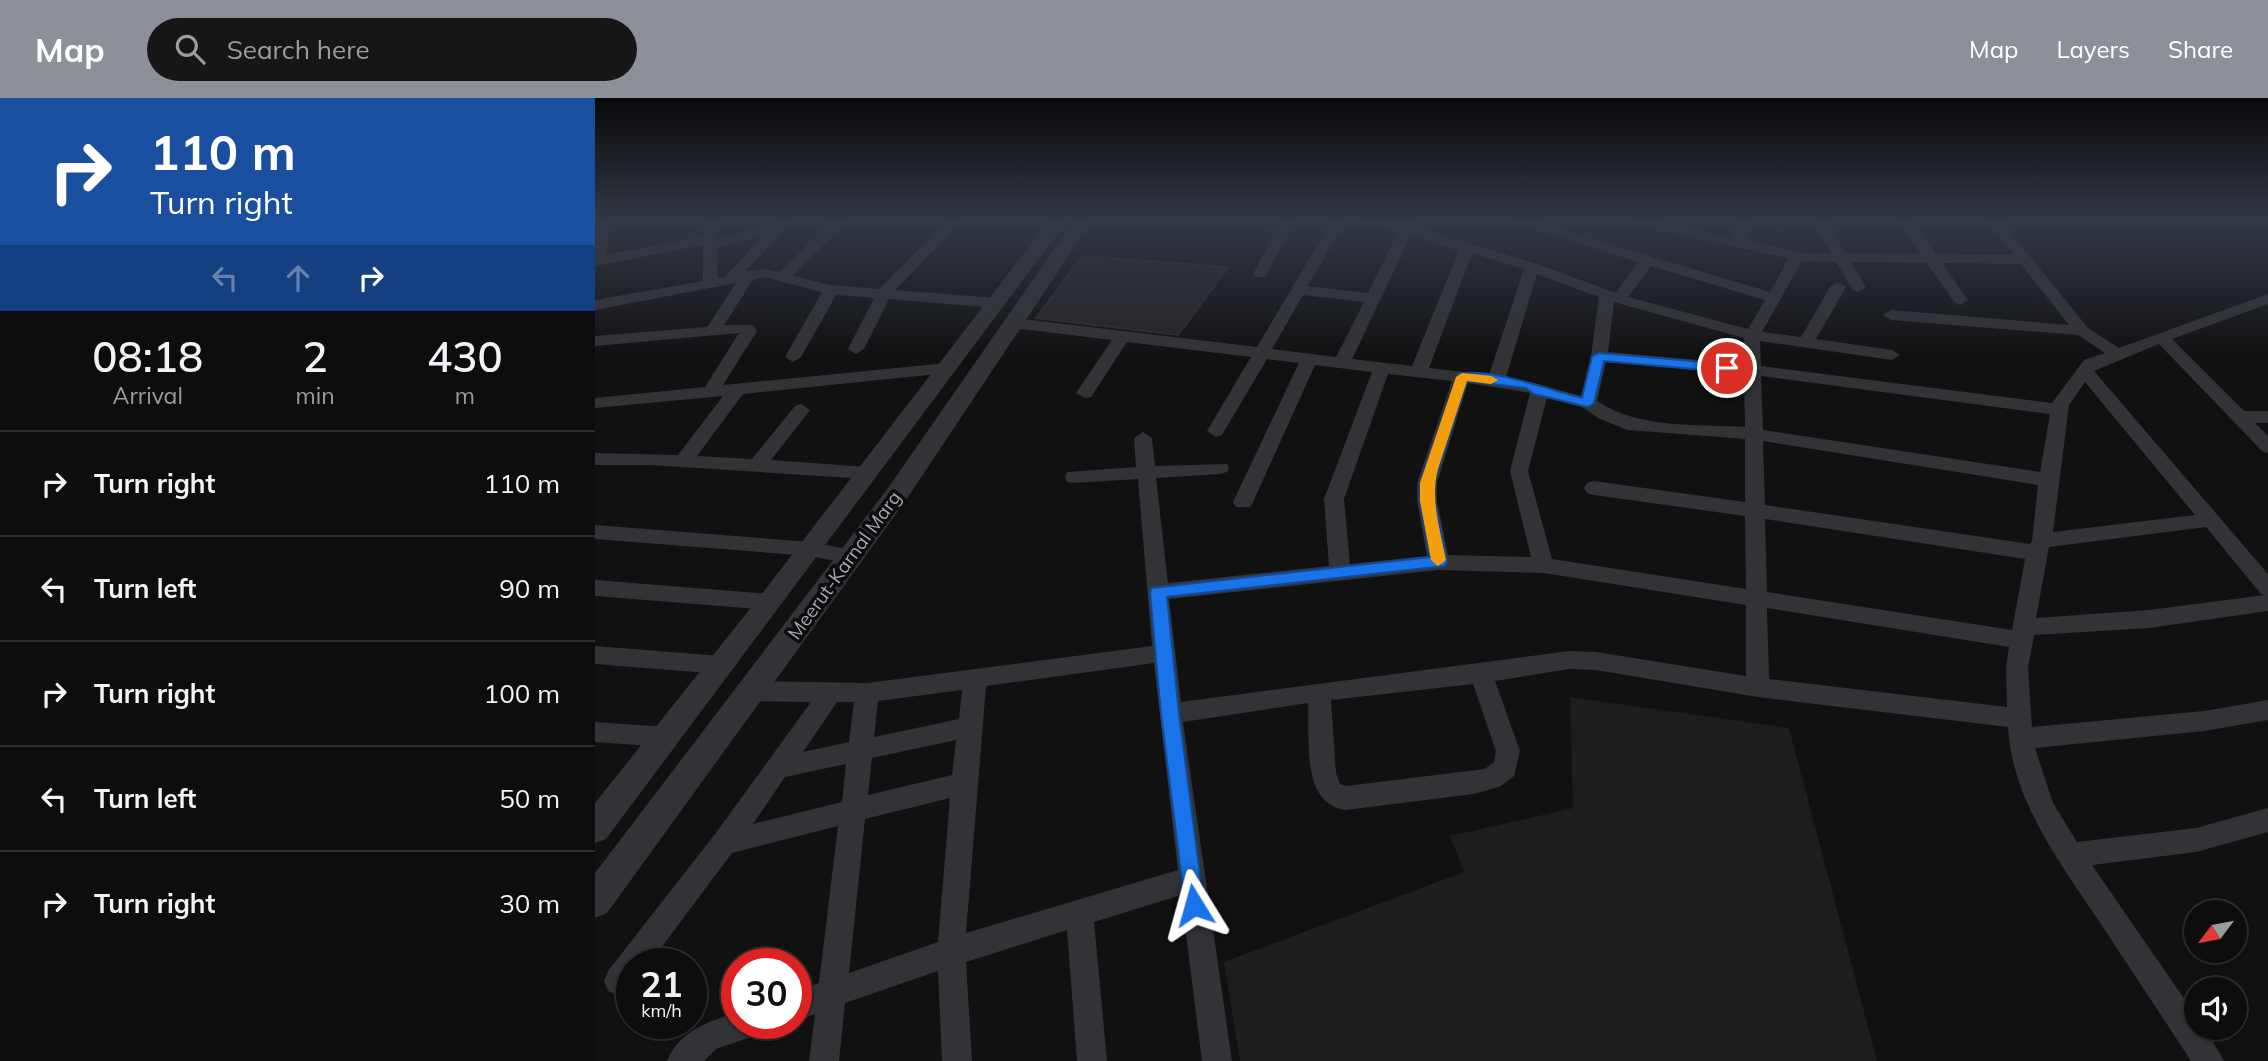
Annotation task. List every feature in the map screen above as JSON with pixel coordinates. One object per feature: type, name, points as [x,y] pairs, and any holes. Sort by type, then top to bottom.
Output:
[{"type":"street","points":[[711,284],[718,267]]},
{"type":"street","points":[[730,280],[742,267]]},
{"type":"street","points":[[783,277],[793,267]]},
{"type":"street","points":[[856,349],[884,293],[910,267]]},
{"type":"street","name":"Meerut-Karnal Marg","points":[[595,828],[810,550],[1023,267]]},
{"type":"street","name":"Meerut-Karnal Marg","points":[[595,901],[897,494],[1052,267]]},
{"type":"street","points":[[1260,274],[1264,267]]},
{"type":"street","points":[[1216,430],[1312,267]]},
{"type":"street","points":[[1342,362],[1388,267]]},
{"type":"street","points":[[1419,371],[1459,267]]},
{"type":"street","points":[[1496,381],[1532,267],[1613,296],[1752,335],[1892,355]]},
{"type":"street","points":[[1588,403],[1613,296],[1641,267]]},
{"type":"street","points":[[1664,267],[1774,298]]},
{"type":"street","points":[[1758,687],[1752,335],[1792,267]]},
{"type":"street","points":[[1846,267],[1858,287]]},
{"type":"street","points":[[1936,267],[1959,300]]},
{"type":"street","points":[[2031,267],[2082,331],[2118,354]]},
{"type":"street","points":[[595,305],[764,273],[831,290],[1001,296],[1034,293]]},
{"type":"street","points":[[713,330],[750,275]]},
{"type":"street","points":[[1806,343],[1838,287]]},
{"type":"street","points":[[793,356],[831,290]]},
{"type":"street","points":[[1298,290],[1373,299]]},
{"type":"street","points":[[2209,1061],[2070,855],[2043,809],[2029,773],[2020,729],[2017,668],[2039,547],[2060,404],[2090,364],[2268,299]]},
{"type":"street","points":[[1891,315],[2082,331]]},
{"type":"street","points":[[1014,323],[1530,385],[1539,391],[1588,403],[1606,415],[1628,424],[1753,434],[2047,480]]},
{"type":"street","points":[[595,341],[743,327],[748,331],[711,391]]},
{"type":"street","points":[[1085,393],[1123,336]]},
{"type":"street","points":[[2162,338],[2268,447]]},
{"type":"street","points":[[1599,356],[1753,370],[2059,410]]},
{"type":"street","points":[[1243,502],[1310,358]]},
{"type":"street","points":[[1340,573],[1334,499],[1382,367]]},
{"type":"street","points":[[595,402],[947,368]]},
{"type":"street","points":[[2085,371],[2268,588]]},
{"type":"street","points":[[1439,562],[1427,501],[1427,483],[1462,377]]},
{"type":"street","points":[[683,461],[739,388]]},
{"type":"street","points":[[1539,391],[1520,471],[1524,497],[1544,565]]},
{"type":"street","points":[[757,466],[801,410]]},
{"type":"street","points":[[2239,417],[2268,417]]},
{"type":"street","points":[[1143,438],[1170,714],[1190,879],[1217,1061]]},
{"type":"street","points":[[595,460],[683,461],[867,473]]},
{"type":"street","points":[[1074,477],[1220,468]]},
{"type":"street","points":[[1594,488],[2039,547],[2208,520]]},
{"type":"street","points":[[595,531],[851,556]]},
{"type":"street","points":[[1158,592],[1439,562],[1544,565],[1755,598],[2022,634],[2150,620],[2268,603]]},
{"type":"street","points":[[595,588],[770,602]]},
{"type":"street","points":[[751,691],[867,693],[1164,653]]},
{"type":"street","points":[[595,655],[721,665]]},
{"type":"street","points":[[1170,714],[1318,692],[1481,674],[1553,660],[1596,661],[2020,729],[2204,721],[2268,710]]},
{"type":"street","points":[[1318,692],[1327,783],[1338,797],[1346,798],[1474,783],[1492,778],[1505,768],[1508,751],[1481,674]]},
{"type":"street","points":[[957,1061],[951,952],[975,678]]},
{"type":"street","points":[[643,948],[724,843],[831,692]]},
{"type":"street","points":[[824,1061],[867,693]]},
{"type":"street","points":[[777,768],[969,727]]},
{"type":"street","points":[[595,732],[666,737]]},
{"type":"street","points":[[724,843],[964,783]]},
{"type":"street","points":[[2070,855],[2196,840],[2268,820]]},
{"type":"street","points":[[812,1000],[951,952],[1190,879]]},
{"type":"street","points":[[1079,912],[1092,1061]]},
{"type":"street","points":[[682,1061],[707,1037],[721,1032]]},
{"type":"shaded area","points":[[1570,697],[1789,728],[1877,1061],[1240,1061],[1224,962],[1464,872],[1450,836],[1573,808]]},
{"type":"building","points":[[1074,267],[1228,267],[1178,335],[1036,318]]},
{"type":"slow traffic","points":[[1438,560],[1427,501],[1427,483],[1431,469],[1462,377],[1491,380]]},
{"type":"route","points":[[1194,905],[1158,592],[1439,562],[1427,501],[1427,483],[1462,377],[1530,385],[1539,391],[1588,403],[1599,356],[1727,368]]}]
